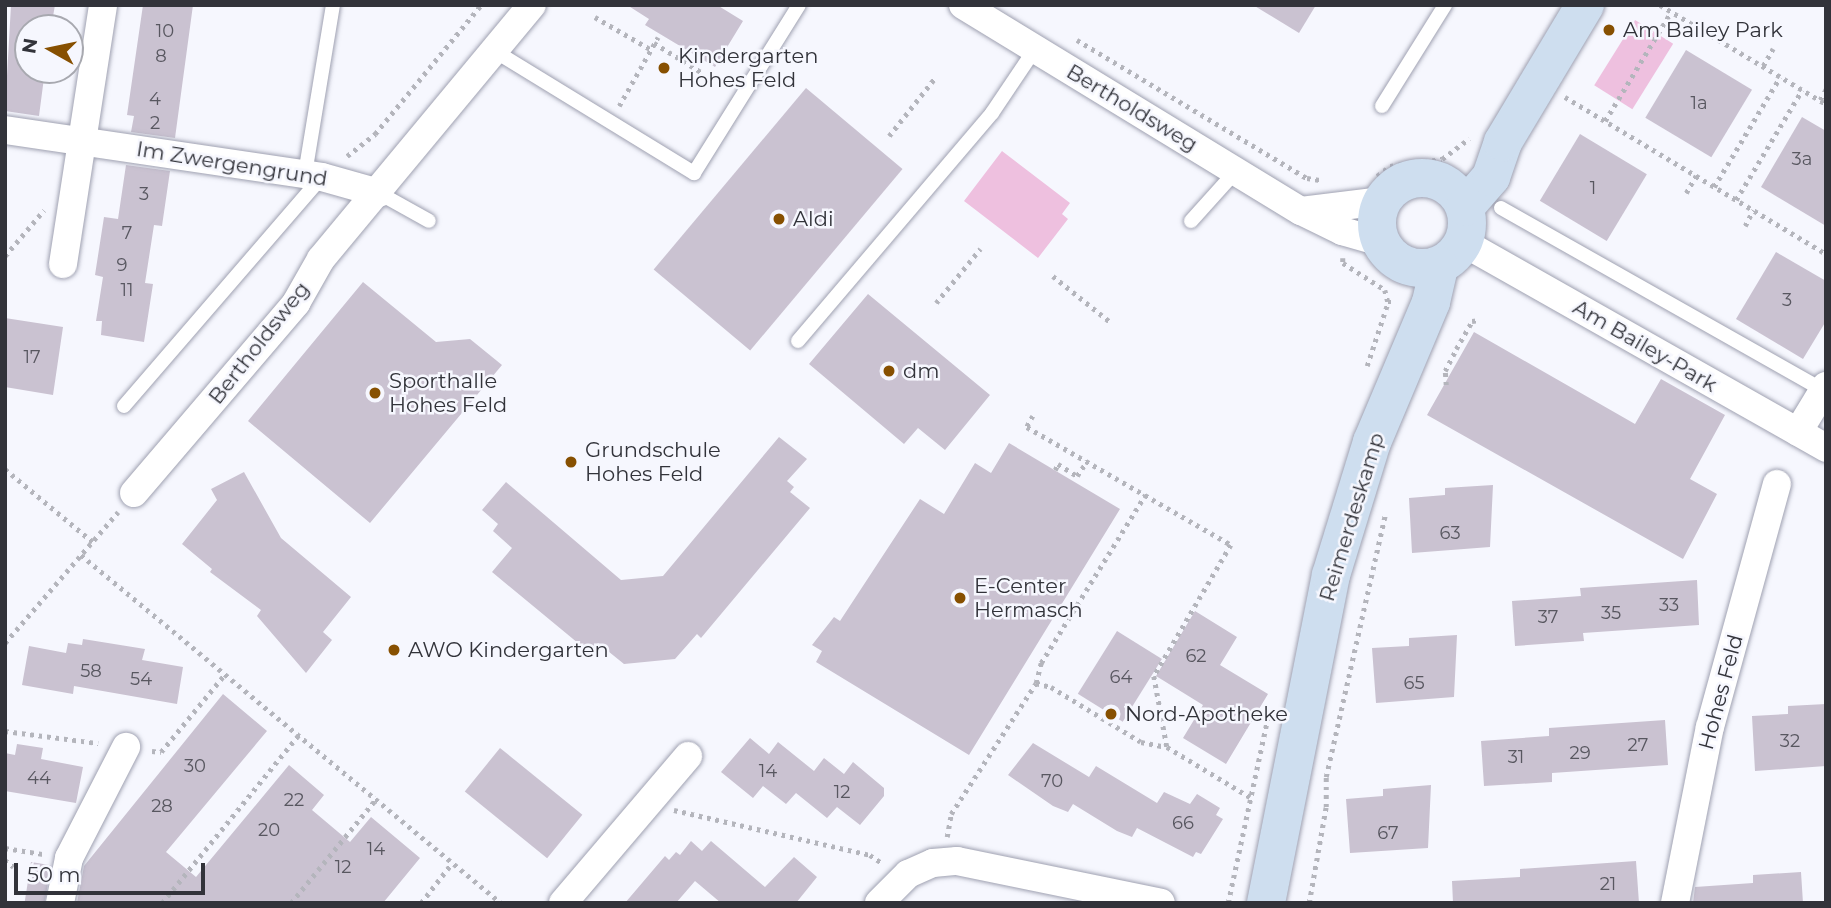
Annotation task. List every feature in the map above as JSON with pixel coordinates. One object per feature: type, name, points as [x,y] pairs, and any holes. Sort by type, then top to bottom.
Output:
[{"type":"main road","name":"Reimerdeskamp","points":[[1438,180],[1489,135],[1585,5]]},
{"type":"main road","name":"Reimerdeskamp","points":[[1266,903],[1331,575],[1373,442],[1413,342],[1491,177],[1489,135]]},
{"type":"main road","points":[[1391,253],[1418,269],[1467,231],[1455,191],[1438,180],[1406,180],[1377,190],[1377,220],[1391,253],[1413,342]]},
{"type":"street","points":[[63,264],[73,214],[103,5]]},
{"type":"street","name":"Bertholdsweg","points":[[134,493],[296,303],[321,259],[379,193],[532,5]]},
{"type":"street","name":"Bertholdsweg","points":[[963,5],[1301,211],[1341,219],[1391,253]]},
{"type":"street","name":"Im Zwergengrund","points":[[5,130],[313,176],[379,193]]},
{"type":"street","points":[[1341,219],[1377,190]]},
{"type":"street","name":"Am Bailey-Park","points":[[1467,231],[1826,448]]},
{"type":"street","points":[[1798,432],[1825,389]]},
{"type":"street","name":"Hohes Feld","points":[[1675,903],[1710,727],[1777,484]]},
{"type":"street","points":[[60,903],[69,858],[126,747]]},
{"type":"street","points":[[563,903],[688,755]]},
{"type":"street","points":[[880,903],[903,878],[943,861],[996,867],[1078,894],[1161,903]]},
{"type":"lane","points":[[124,406],[313,176],[333,5]]},
{"type":"lane","points":[[493,50],[694,173],[799,5]]},
{"type":"lane","points":[[1382,106],[1445,5]]},
{"type":"lane","points":[[798,341],[992,113],[1035,49]]},
{"type":"lane","points":[[1191,221],[1236,171]]},
{"type":"lane","points":[[379,193],[429,221]]},
{"type":"lane","points":[[1467,231],[1825,389]]},
{"type":"path","points":[[313,176],[375,134],[481,5]]},
{"type":"path","points":[[1660,5],[1826,104]]},
{"type":"path","points":[[1605,121],[1671,12]]},
{"type":"path","points":[[595,17],[650,50]]},
{"type":"path","points":[[1065,33],[1307,178],[1334,183],[1342,191],[1343,263],[1385,290],[1388,302]]},
{"type":"path","points":[[610,122],[658,37]]},
{"type":"path","points":[[654,43],[701,72]]},
{"type":"path","points":[[1763,66],[1773,49]]},
{"type":"path","points":[[1714,187],[1780,77]]},
{"type":"path","points":[[889,136],[934,78]]},
{"type":"path","points":[[1558,108],[1571,85]]},
{"type":"path","points":[[1820,100],[1826,89]]},
{"type":"path","points":[[1736,200],[1802,90]]},
{"type":"path","points":[[1564,96],[1826,254]]},
{"type":"path","points":[[1377,190],[1390,166],[1442,159],[1489,135]]},
{"type":"path","points":[[1686,193],[1696,176]]},
{"type":"path","points":[[5,256],[41,209],[73,214]]},
{"type":"path","points":[[1745,226],[1753,210]]},
{"type":"path","points":[[936,303],[980,249]]},
{"type":"path","points":[[1053,276],[1109,321]]},
{"type":"path","points":[[1446,385],[1445,371],[1456,349],[1472,321],[1480,320]]},
{"type":"path","points":[[1033,416],[1027,427],[1231,545],[1154,676],[1167,747]]},
{"type":"path","points":[[1055,470],[1058,464],[1077,476],[1087,461]]},
{"type":"path","points":[[5,469],[93,542]]},
{"type":"path","points":[[5,643],[134,493]]},
{"type":"path","points":[[943,861],[951,814],[1036,683],[1041,663],[1145,495]]},
{"type":"path","points":[[1309,903],[1326,807],[1326,777],[1387,507]]},
{"type":"path","points":[[81,555],[300,733],[501,903]]},
{"type":"path","points":[[5,731],[161,752],[225,674]]},
{"type":"path","points":[[1036,683],[1051,687],[1141,742],[1167,747],[1283,817]]},
{"type":"path","points":[[162,903],[300,733]]},
{"type":"path","points":[[291,903],[377,798]]},
{"type":"path","points":[[646,804],[870,855],[903,878]]},
{"type":"path","points":[[5,848],[69,858]]},
{"type":"path","points":[[5,860],[14,867]]},
{"type":"path","points":[[421,903],[452,863]]},
{"type":"shaded area","points":[[1635,20],[1673,44],[1632,109],[1594,85]]},
{"type":"shaded area","points":[[1002,151],[1070,203],[1062,214],[1068,219],[1038,258],[964,201]]},
{"type":"building","points":[[11,5],[55,5],[53,14],[14,14],[14,84],[43,84],[39,116],[5,111]]},
{"type":"building","points":[[143,5],[193,5],[175,138],[131,132],[134,116],[127,115]]},
{"type":"building","points":[[627,5],[717,5],[743,21],[715,67],[645,25],[649,19]]},
{"type":"building","points":[[1253,5],[1316,5],[1299,33]]},
{"type":"building","points":[[1686,50],[1752,90],[1711,157],[1645,118]]},
{"type":"building","name":"Aldi","points":[[806,88],[903,169],[750,351],[654,270]]},
{"type":"building","points":[[1802,117],[1826,131],[1826,226],[1761,187]]},
{"type":"building","points":[[1580,134],[1647,174],[1607,241],[1540,201]]},
{"type":"building","points":[[126,165],[170,171],[162,226],[154,225],[145,283],[153,284],[144,342],[101,335],[102,321],[96,321],[103,277],[95,275],[104,217],[118,219]]},
{"type":"building","points":[[1776,252],[1826,281],[1826,321],[1803,359],[1736,319]]},
{"type":"building","name":"Sporthalle Hohes Feld","points":[[363,282],[436,342],[470,339],[502,365],[370,523],[248,421]]},
{"type":"building","name":"dm","points":[[868,294],[990,395],[945,450],[918,428],[904,444],[809,364]]},
{"type":"building","points":[[5,318],[63,327],[53,395],[5,387]]},
{"type":"building","points":[[1474,332],[1635,424],[1661,379],[1725,415],[1690,479],[1717,494],[1683,559],[1427,415]]},
{"type":"building","name":"Grundschule Hohes Feld","points":[[779,437],[807,459],[787,481],[794,487],[790,492],[810,508],[701,638],[697,634],[675,659],[624,664],[598,643],[590,653],[492,572],[512,548],[493,531],[498,524],[482,510],[506,482],[621,580],[663,576]]},
{"type":"building","name":"E-Center Hermasch","points":[[1009,443],[1120,509],[969,755],[816,662],[822,651],[812,645],[834,617],[840,621],[920,499],[944,514],[975,463],[991,473]]},
{"type":"building","points":[[244,472],[281,538],[351,597],[323,632],[332,640],[306,673],[257,616],[261,610],[210,572],[212,569],[182,544],[217,500],[211,489]]},
{"type":"building","points":[[1493,485],[1490,547],[1412,553],[1409,498],[1445,495],[1445,488]]},
{"type":"building","points":[[1697,580],[1699,625],[1583,633],[1584,641],[1515,646],[1512,601],[1581,596],[1580,588]]},
{"type":"building","points":[[1195,611],[1237,637],[1220,665],[1268,694],[1226,764],[1183,738],[1203,705],[1156,676]]},
{"type":"building","points":[[1117,631],[1162,659],[1123,722],[1078,694]]},
{"type":"building","points":[[1457,635],[1454,697],[1376,703],[1372,648],[1409,646],[1409,638]]},
{"type":"building","points":[[83,639],[145,649],[142,660],[183,667],[177,704],[74,686],[73,694],[22,685],[29,646],[66,653],[68,643],[82,645]]},
{"type":"building","points":[[223,694],[267,731],[166,852],[196,877],[289,765],[324,795],[312,810],[350,842],[371,817],[420,858],[383,903],[77,903],[84,866]]},
{"type":"building","points":[[1826,704],[1826,766],[1755,771],[1752,716],[1788,714],[1788,706]]},
{"type":"building","points":[[1665,720],[1668,765],[1552,773],[1552,782],[1484,786],[1481,741],[1549,736],[1549,728]]},
{"type":"building","points":[[750,738],[769,754],[778,742],[814,771],[824,758],[844,774],[853,762],[884,788],[884,796],[860,825],[837,807],[827,818],[796,793],[786,804],[763,786],[753,798],[721,772]]},
{"type":"building","points":[[1033,743],[1089,777],[1096,766],[1157,803],[1164,792],[1190,804],[1197,794],[1220,808],[1216,815],[1223,819],[1201,854],[1196,852],[1193,857],[1137,828],[1132,837],[1117,831],[1073,804],[1068,812],[1053,806],[1008,775]]},
{"type":"building","points":[[17,744],[43,748],[41,759],[83,767],[76,803],[5,791],[5,753],[15,755]]},
{"type":"building","points":[[500,748],[582,815],[547,858],[465,792]]},
{"type":"building","points":[[1431,785],[1428,848],[1350,853],[1346,799],[1383,796],[1383,789]]},
{"type":"building","points":[[691,841],[702,851],[711,841],[765,887],[794,857],[817,877],[796,903],[721,903],[695,881],[676,903],[625,903],[665,856],[669,860],[676,852],[680,855]]},
{"type":"building","points":[[1636,861],[1639,903],[1453,903],[1452,881],[1520,877],[1520,869]]},
{"type":"building","points":[[31,862],[51,865],[45,903],[25,903]]},
{"type":"building","points":[[1801,872],[1803,903],[1693,903],[1695,887],[1753,883],[1753,875]]},
{"type":"place","name":"Am Bailey Park","points":[[1609,30]]},
{"type":"place","name":"Kindergarten Hohes Feld","points":[[664,68]]},
{"type":"place","name":"Aldi","points":[[779,219]]},
{"type":"place","name":"dm","points":[[889,371]]},
{"type":"place","name":"Sporthalle Hohes Feld","points":[[375,393]]},
{"type":"place","name":"Grundschule Hohes Feld","points":[[571,462]]},
{"type":"place","name":"E-Center Hermasch","points":[[960,598]]},
{"type":"place","name":"AWO Kindergarten","points":[[394,650]]},
{"type":"place","name":"Nord-Apotheke","points":[[1111,714]]}]
